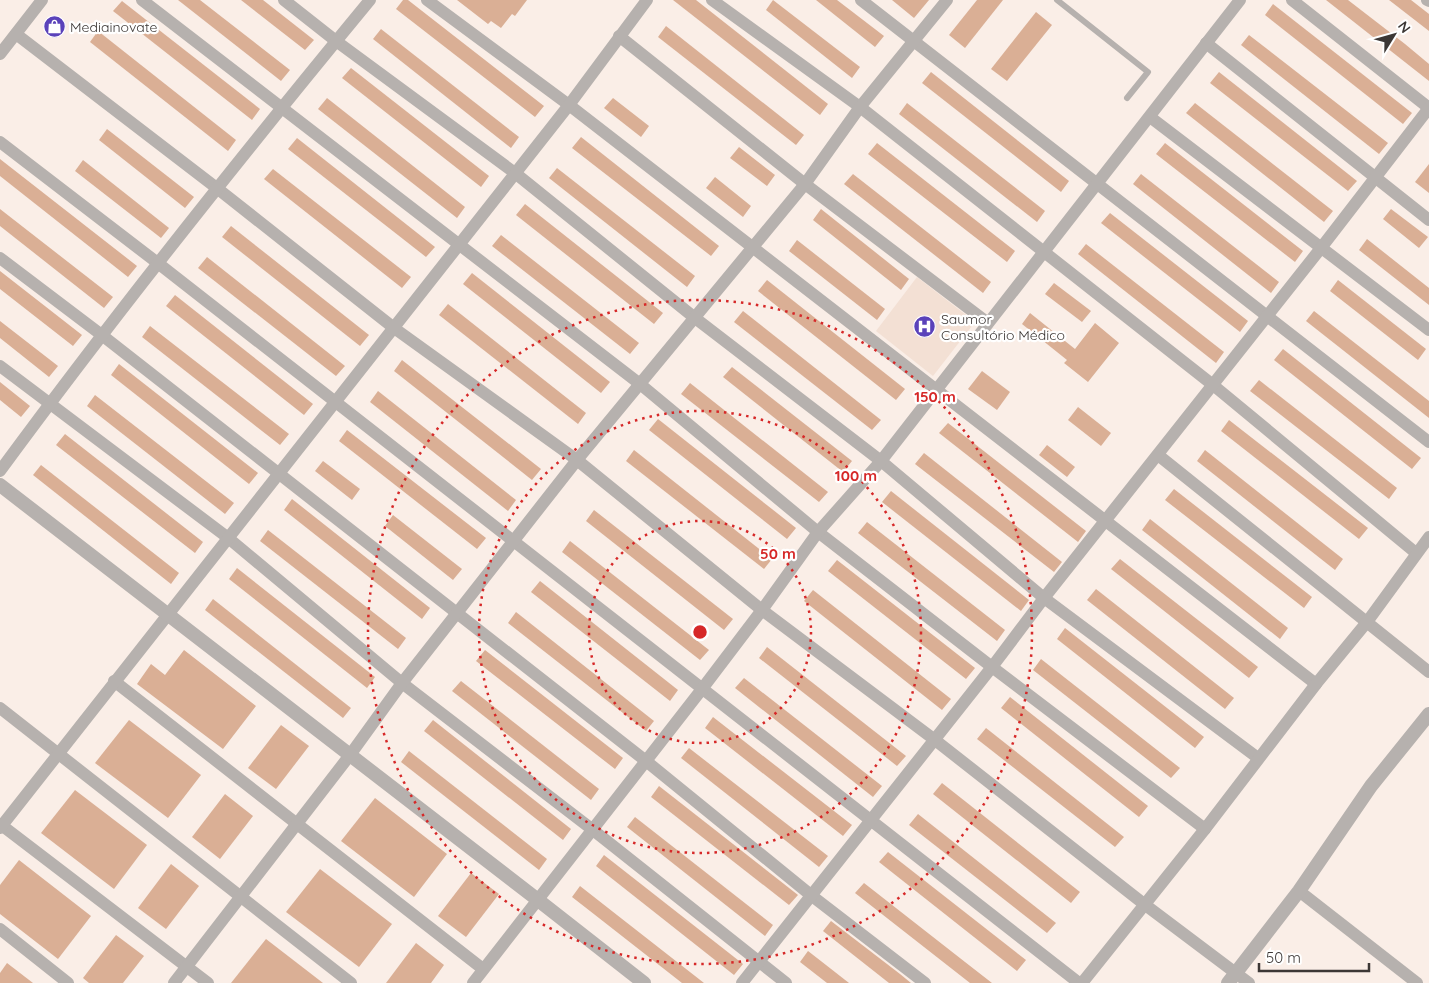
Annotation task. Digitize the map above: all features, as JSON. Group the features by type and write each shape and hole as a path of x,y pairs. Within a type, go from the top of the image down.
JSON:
{"street":[{"path":"0,54 42,0"},
{"path":"142,0 640,384 818,532 1205,829"},
{"path":"284,0 336,41 515,173 695,318 881,461 1044,598 1258,758"},
{"path":"0,471 50,403 159,264 370,0"},
{"path":"427,0 568,105 1316,684"},
{"path":"208,983 1,826 334,401 394,328 568,105 647,0"},
{"path":"712,0 860,107 1213,385 1416,553"},
{"path":"861,0 1429,442"},
{"path":"174,983 350,755 402,683 577,460 805,184 860,107 947,0"},
{"path":"473,983 702,689 818,532 881,461 1240,0"},
{"path":"742,983 1376,178 1429,108 1292,0"},
{"path":"16,34 218,189 394,328 577,460 762,610 934,740 1144,904 1232,978 1249,983"},
{"path":"619,36 805,184 988,323"},
{"path":"1206,43 1429,220"},
{"path":"1150,117 1429,330"},
{"path":"0,142 1080,983 1205,829 1258,758 1367,622 1429,537"},
{"path":"0,258 458,613 646,761 812,896 925,983"},
{"path":"0,366 227,538 402,683 593,830 786,983"},
{"path":"1158,455 1429,672"},
{"path":"0,485 644,983"},
{"path":"114,681 483,969"},
{"path":"0,708 351,983"},
{"path":"1232,978 1299,890 1372,786 1429,714"},
{"path":"1299,890 1417,983"},
{"path":"0,930 68,983"}],"lane":[{"path":"1057,0 1148,72 1127,98"}],"shaded area":[{"name":"Saumor Consultório Médico","path":"917,277 975,322 933,376 876,331"}],"building":[{"path":"178,0 200,0 290,70 281,81"},
{"path":"241,0 263,0 314,40 305,50"},
{"path":"403,0 408,0 544,106 535,117 396,9"},
{"path":"457,0 527,0 515,16 512,14 501,28 491,21 488,24"},
{"path":"673,0 696,0 828,104 820,115"},
{"path":"773,0 860,67 852,78 766,10"},
{"path":"816,0 837,0 884,36 875,47"},
{"path":"892,0 929,0 914,18"},
{"path":"977,0 1003,0 965,48 949,35"},
{"path":"1326,0 1348,0 1405,44 1429,64 1429,81"},
{"path":"1389,0 1411,0 1429,14 1429,31"},
{"path":"122,1 260,109 252,120 113,11"},
{"path":"1273,4 1412,113 1403,124 1265,15"},
{"path":"1036,12 1052,25 1007,81 991,69"},
{"path":"666,26 804,135 796,145 658,37"},
{"path":"381,29 519,137 511,148 373,39"},
{"path":"98,31 236,140 228,151 90,42"},
{"path":"1249,35 1388,143 1379,154 1241,45"},
{"path":"351,68 489,176 481,187 342,78"},
{"path":"931,72 1069,181 1061,192 922,83"},
{"path":"1219,72 1357,181 1348,191 1210,83"},
{"path":"327,98 465,207 457,218 318,109"},
{"path":"613,98 649,126 641,137 604,108"},
{"path":"907,103 1045,211 1037,222 899,114"},
{"path":"1195,103 1333,211 1324,222 1186,113"},
{"path":"107,129 194,197 185,208 99,140"},
{"path":"581,137 719,246 711,256 572,148"},
{"path":"297,138 435,247 426,257 288,149"},
{"path":"877,143 1015,251 1007,262 868,154"},
{"path":"1165,143 1303,251 1295,262 1156,154"},
{"path":"739,147 775,175 767,186 730,158"},
{"path":"0,159 137,266 128,277 0,176"},
{"path":"83,160 169,228 161,238 75,171"},
{"path":"1429,164 1429,193 1415,182"},
{"path":"557,168 695,276 687,287 549,178"},
{"path":"273,169 411,277 402,288 264,179"},
{"path":"853,174 991,282 983,293 844,184"},
{"path":"1141,174 1279,282 1271,293 1133,184"},
{"path":"715,177 751,206 743,217 706,188"},
{"path":"525,204 663,313 654,324 516,215"},
{"path":"0,209 113,297 104,308 0,226"},
{"path":"821,209 909,279 901,290 813,220"},
{"path":"1391,209 1428,237 1419,248 1383,219"},
{"path":"1110,213 1248,321 1240,332 1101,223"},
{"path":"231,226 369,335 360,346 222,237"},
{"path":"501,235 639,343 630,354 492,246"},
{"path":"1367,239 1429,288 1429,305 1359,250"},
{"path":"797,240 885,309 877,320 789,251"},
{"path":"1086,244 1224,352 1216,363 1078,254"},
{"path":"207,257 345,366 336,376 198,268"},
{"path":"0,271 82,335 73,346 0,289"},
{"path":"472,273 610,382 601,393 463,284"},
{"path":"767,280 905,389 896,400 758,291"},
{"path":"1338,280 1426,349 1418,360 1330,291"},
{"path":"1054,283 1091,311 1082,322 1045,294"},
{"path":"175,295 313,404 304,415 166,306"},
{"path":"448,304 586,413 578,424 439,315"},
{"path":"743,311 881,420 872,430 734,322"},
{"path":"1314,311 1429,401 1429,418 1306,321"},
{"path":"1030,313 1075,349 1095,323 1119,343 1088,382 1064,363 1067,360 1022,324"},
{"path":"0,321 58,366 49,377 0,338"},
{"path":"150,326 289,434 280,445 142,337"},
{"path":"1283,349 1421,458 1412,469 1274,360"},
{"path":"402,360 541,469 532,480 394,371"},
{"path":"119,364 258,473 249,484 111,375"},
{"path":"732,367 852,461 843,472 723,377"},
{"path":"982,371 1010,392 997,410 968,389"},
{"path":"1259,380 1397,488 1389,499 1250,391"},
{"path":"0,382 30,406 21,417 0,400"},
{"path":"690,383 828,492 819,502 681,394"},
{"path":"378,391 516,500 508,511 370,402"},
{"path":"95,395 234,503 225,514 87,406"},
{"path":"1078,407 1111,433 1101,446 1068,420"},
{"path":"658,419 796,528 787,539 649,430"},
{"path":"1229,420 1368,528 1359,539 1221,431"},
{"path":"948,423 1086,531 1078,542 939,433"},
{"path":"347,430 486,538 477,549 339,441"},
{"path":"65,434 203,542 195,553 56,445"},
{"path":"1047,445 1075,467 1067,477 1039,455"},
{"path":"634,450 772,559 764,569 626,461"},
{"path":"1205,450 1343,559 1335,570 1197,461"},
{"path":"924,453 1062,562 1054,572 915,464"},
{"path":"323,461 360,489 352,500 315,471"},
{"path":"41,465 179,573 171,584 33,475"},
{"path":"1174,489 1312,597 1304,608 1165,500"},
{"path":"891,491 1029,600 1021,611 882,502"},
{"path":"292,499 430,608 422,619 284,510"},
{"path":"594,510 733,619 724,630 586,521"},
{"path":"393,515 462,569 453,580 385,526"},
{"path":"1150,519 1288,628 1280,639 1142,530"},
{"path":"867,522 1005,630 997,641 858,533"},
{"path":"268,530 406,638 398,649 260,541"},
{"path":"570,541 709,650 700,660 562,552"},
{"path":"1120,559 1258,667 1249,678 1111,569"},
{"path":"837,560 975,668 966,679 828,571"},
{"path":"237,568 375,677 367,688 229,579"},
{"path":"540,581 678,690 670,701 531,592"},
{"path":"1096,589 1234,698 1225,709 1087,600"},
{"path":"813,590 951,699 942,710 804,601"},
{"path":"213,599 351,708 343,718 205,610"},
{"path":"516,612 654,721 646,731 508,623"},
{"path":"1065,628 1204,737 1195,748 1057,639"},
{"path":"767,647 906,756 897,766 759,658"},
{"path":"184,650 256,706 223,749 137,684 151,664 165,675"},
{"path":"485,650 623,758 615,769 476,661"},
{"path":"1041,659 1180,768 1171,778 1033,670"},
{"path":"744,678 882,786 873,797 735,688"},
{"path":"461,681 599,789 591,800 452,691"},
{"path":"1010,697 1148,806 1139,817 1001,708"},
{"path":"713,717 852,825 843,836 705,728"},
{"path":"129,720 201,775 168,818 95,763"},
{"path":"433,720 571,829 563,840 424,731"},
{"path":"281,725 309,746 276,789 248,768"},
{"path":"986,728 1124,837 1115,847 977,739"},
{"path":"689,748 828,856 819,867 681,758"},
{"path":"409,751 547,859 539,870 401,762"},
{"path":"942,783 1080,892 1071,903 933,794"},
{"path":"659,786 798,895 789,905 651,797"},
{"path":"75,790 147,845 114,889 41,833"},
{"path":"225,794 253,816 220,859 192,837"},
{"path":"375,798 447,854 414,897 341,841"},
{"path":"918,814 1056,923 1047,933 909,825"},
{"path":"635,817 773,925 765,936 627,827"},
{"path":"888,852 1026,960 1017,971 879,862"},
{"path":"604,855 743,964 734,975 596,866"},
{"path":"19,860 91,916 58,959 0,914 0,885"},
{"path":"171,864 199,886 166,929 138,908"},
{"path":"320,869 392,924 359,967 286,912"},
{"path":"471,873 499,894 466,937 438,916"},
{"path":"864,883 992,983 970,983 855,893"},
{"path":"580,886 704,983 682,983 572,897"},
{"path":"831,921 911,983 889,983 823,931"},
{"path":"116,935 144,956 123,983 89,983 83,978"},
{"path":"266,939 323,983 231,983"},
{"path":"416,943 444,965 431,983 386,983"},
{"path":"808,951 849,983 827,983 800,962"},
{"path":"7,963 33,983 0,983 0,973"}],"place":[{"name":"Mediainovate","path":"54,27"},
{"name":"Saumor Consultório Médico","path":"925,327"}]}
